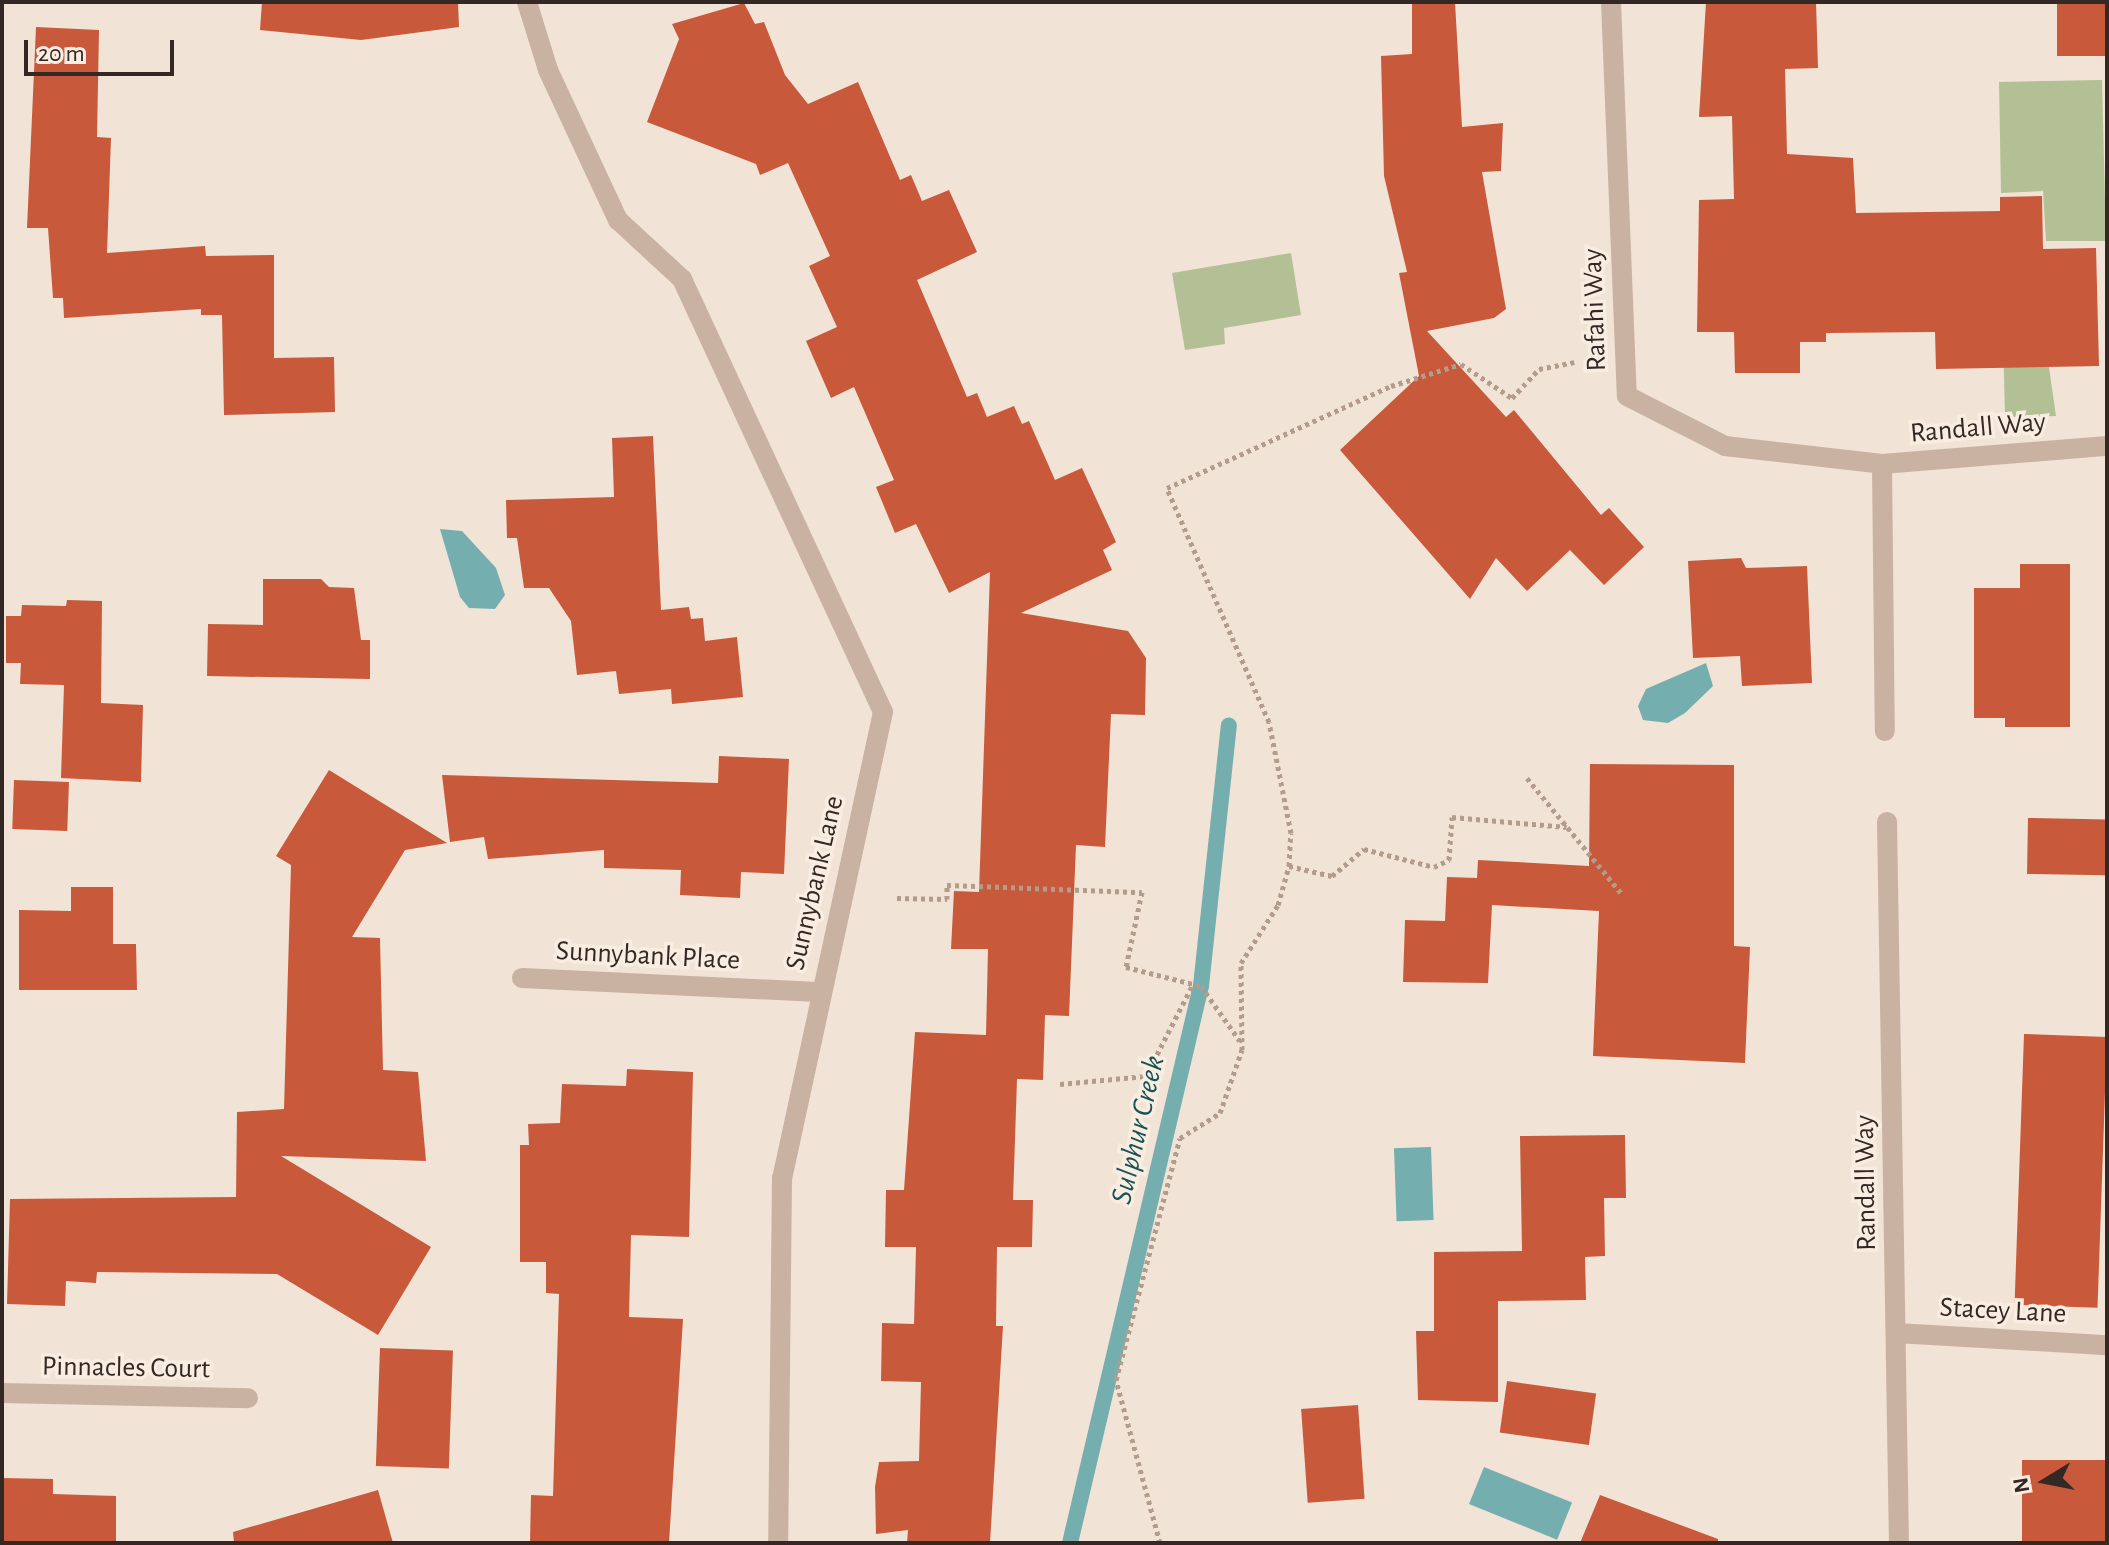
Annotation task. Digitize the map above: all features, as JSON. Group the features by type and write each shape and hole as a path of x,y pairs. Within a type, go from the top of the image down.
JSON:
{"street":[{"name":"Sunnybank Lane","path":"527,2 548,70 618,220 682,279 883,712 819,992 782,1178 778,1543"},
{"name":"Rafahi Way","path":"1611,2 1627,396 1725,446 1882,464"},
{"name":"Randall Way","path":"1885,731 1882,464 2107,446"},
{"name":"Randall Way","path":"1887,822 1899,1543"},
{"name":"Sunnybank Place","path":"522,978 819,992"},
{"name":"Stacey Lane","path":"1896,1333 2107,1345"},
{"name":"Pinnacles Court","path":"2,1393 248,1398"}],"path":[{"path":"1160,1543 1116,1380 1180,1138 1220,1113 1241,1043 1241,963 1278,905 1289,866 1291,833 1269,722 1167,488 1391,386 1461,364 1512,398 1539,369 1574,362"},
{"path":"1527,778 1622,894"},
{"path":"1289,866 1332,876 1364,849 1434,867 1449,860 1452,817 1567,827"},
{"path":"897,898 947,899 947,885 1142,892 1126,967 1193,984 1241,1043"},
{"path":"1060,1084 1146,1076 1193,984"}],"green space":[{"path":"2102,80 2106,241 2046,241 2043,191 2001,193 1999,82"},
{"path":"1291,253 1301,315 1224,328 1225,344 1185,350 1172,273"},
{"path":"2044,333 2056,416 2005,417 2003,334"}],"water":[{"path":"440,529 462,531 496,568 505,595 495,609 469,608 460,597"},
{"path":"1706,663 1713,686 1685,713 1668,723 1643,720 1638,706 1646,689"},
{"path":"1431,1147 1434,1220 1397,1221 1394,1148"},
{"path":"1484,1467 1572,1503 1557,1540 1469,1504"}],"building":[{"path":"262,2 458,2 459,27 361,40 260,30"},
{"path":"1412,2 1455,2 1462,127 1503,123 1501,171 1482,172 1506,309 1494,318 1427,331 1506,417 1514,410 1601,515 1609,508 1644,547 1604,585 1570,550 1527,591 1496,558 1470,599 1340,450 1419,376 1399,273 1407,272 1384,176 1381,56 1412,54"},
{"path":"1706,2 1816,2 1818,68 1785,69 1787,154 1853,158 1856,213 2000,211 2000,197 2042,196 2043,249 2096,248 2099,366 1936,369 1935,332 1826,333 1826,342 1800,342 1800,373 1735,373 1734,332 1697,332 1699,200 1734,199 1732,116 1699,117"},
{"path":"2057,2 2107,2 2107,56 2057,56"},
{"path":"744,3 755,24 764,22 785,75 808,104 858,82 900,180 911,175 922,201 949,190 977,252 917,280 967,397 977,393 987,417 1014,406 1022,424 1029,421 1055,480 1082,468 1116,542 1103,550 1112,570 1021,613 1128,631 1146,658 1145,715 1111,714 1105,847 1076,845 1069,1016 1045,1015 1043,1080 1017,1079 1013,1200 1033,1200 1032,1247 997,1247 996,1326 1003,1326 990,1543 907,1543 908,1530 876,1534 875,1487 879,1462 919,1461 921,1382 881,1381 882,1323 914,1324 916,1247 885,1247 886,1190 904,1190 915,1032 986,1035 988,949 951,949 954,891 979,892 990,572 949,593 916,524 895,533 876,487 894,480 854,387 831,398 806,341 837,327 809,266 830,256 788,163 760,175 756,164 647,122 679,39 672,24"},
{"path":"36,27 99,30 97,137 111,138 107,253 205,246 206,256 274,255 274,358 334,357 335,412 224,415 222,315 201,315 201,309 64,318 63,298 53,298 48,228 27,228"},
{"path":"653,436 661,610 689,607 691,619 703,618 705,641 737,637 743,697 672,704 671,689 619,694 616,671 577,675 571,621 549,588 524,588 517,538 507,538 506,500 614,497 612,438"},
{"path":"1741,558 1746,568 1807,566 1812,683 1742,686 1740,656 1693,658 1688,561"},
{"path":"2020,564 2070,564 2070,727 2005,727 2005,718 1974,718 1974,588 2020,588"},
{"path":"263,579 321,579 329,587 354,588 361,640 370,640 370,679 207,676 208,624 263,625"},
{"path":"67,600 102,601 101,703 143,705 141,782 61,778 64,685 20,684 21,663 6,663 6,616 21,616 22,605 66,606"},
{"path":"719,756 789,759 784,874 741,872 740,898 680,895 681,870 604,868 604,850 488,859 484,837 450,842 442,775 718,783"},
{"path":"1590,764 1734,765 1734,946 1750,947 1745,1063 1593,1056 1599,911 1492,905 1488,983 1403,982 1405,920 1445,921 1447,877 1477,878 1478,860 1589,866"},
{"path":"329,770 447,843 405,850 352,937 380,938 383,1070 418,1072 426,1161 281,1156 431,1247 378,1335 277,1274 97,1272 96,1283 66,1281 65,1306 7,1304 10,1199 236,1197 237,1112 284,1109 291,865 276,856"},
{"path":"14,780 69,782 67,831 12,829"},
{"path":"2028,818 2107,819 2106,875 2027,874"},
{"path":"71,887 113,887 113,944 136,944 137,990 19,990 19,910 71,911"},
{"path":"2024,1034 2107,1037 2097,1308 2015,1305"},
{"path":"627,1069 693,1072 689,1237 631,1235 629,1317 683,1319 669,1543 530,1543 531,1495 553,1496 559,1294 546,1293 546,1262 520,1262 520,1145 529,1145 528,1124 560,1123 562,1084 626,1086"},
{"path":"1625,1135 1626,1198 1604,1198 1605,1256 1585,1257 1586,1300 1498,1301 1498,1402 1418,1400 1416,1331 1434,1331 1434,1252 1522,1251 1520,1136"},
{"path":"380,1348 453,1351 449,1468 376,1466"},
{"path":"1507,1381 1596,1394 1589,1445 1500,1432"},
{"path":"1358,1405 1365,1499 1308,1503 1301,1409"},
{"path":"2022,1460 2107,1460 2107,1543 2022,1543"},
{"path":"2,1478 53,1479 53,1494 116,1496 116,1543 2,1543"},
{"path":"378,1490 393,1543 234,1543 233,1532"},
{"path":"1600,1495 1718,1539 1718,1543 1580,1543"}],"waterway":[{"name":"Sulphur Creek","path":"1070,1543 1201,986 1229,725"}]}
